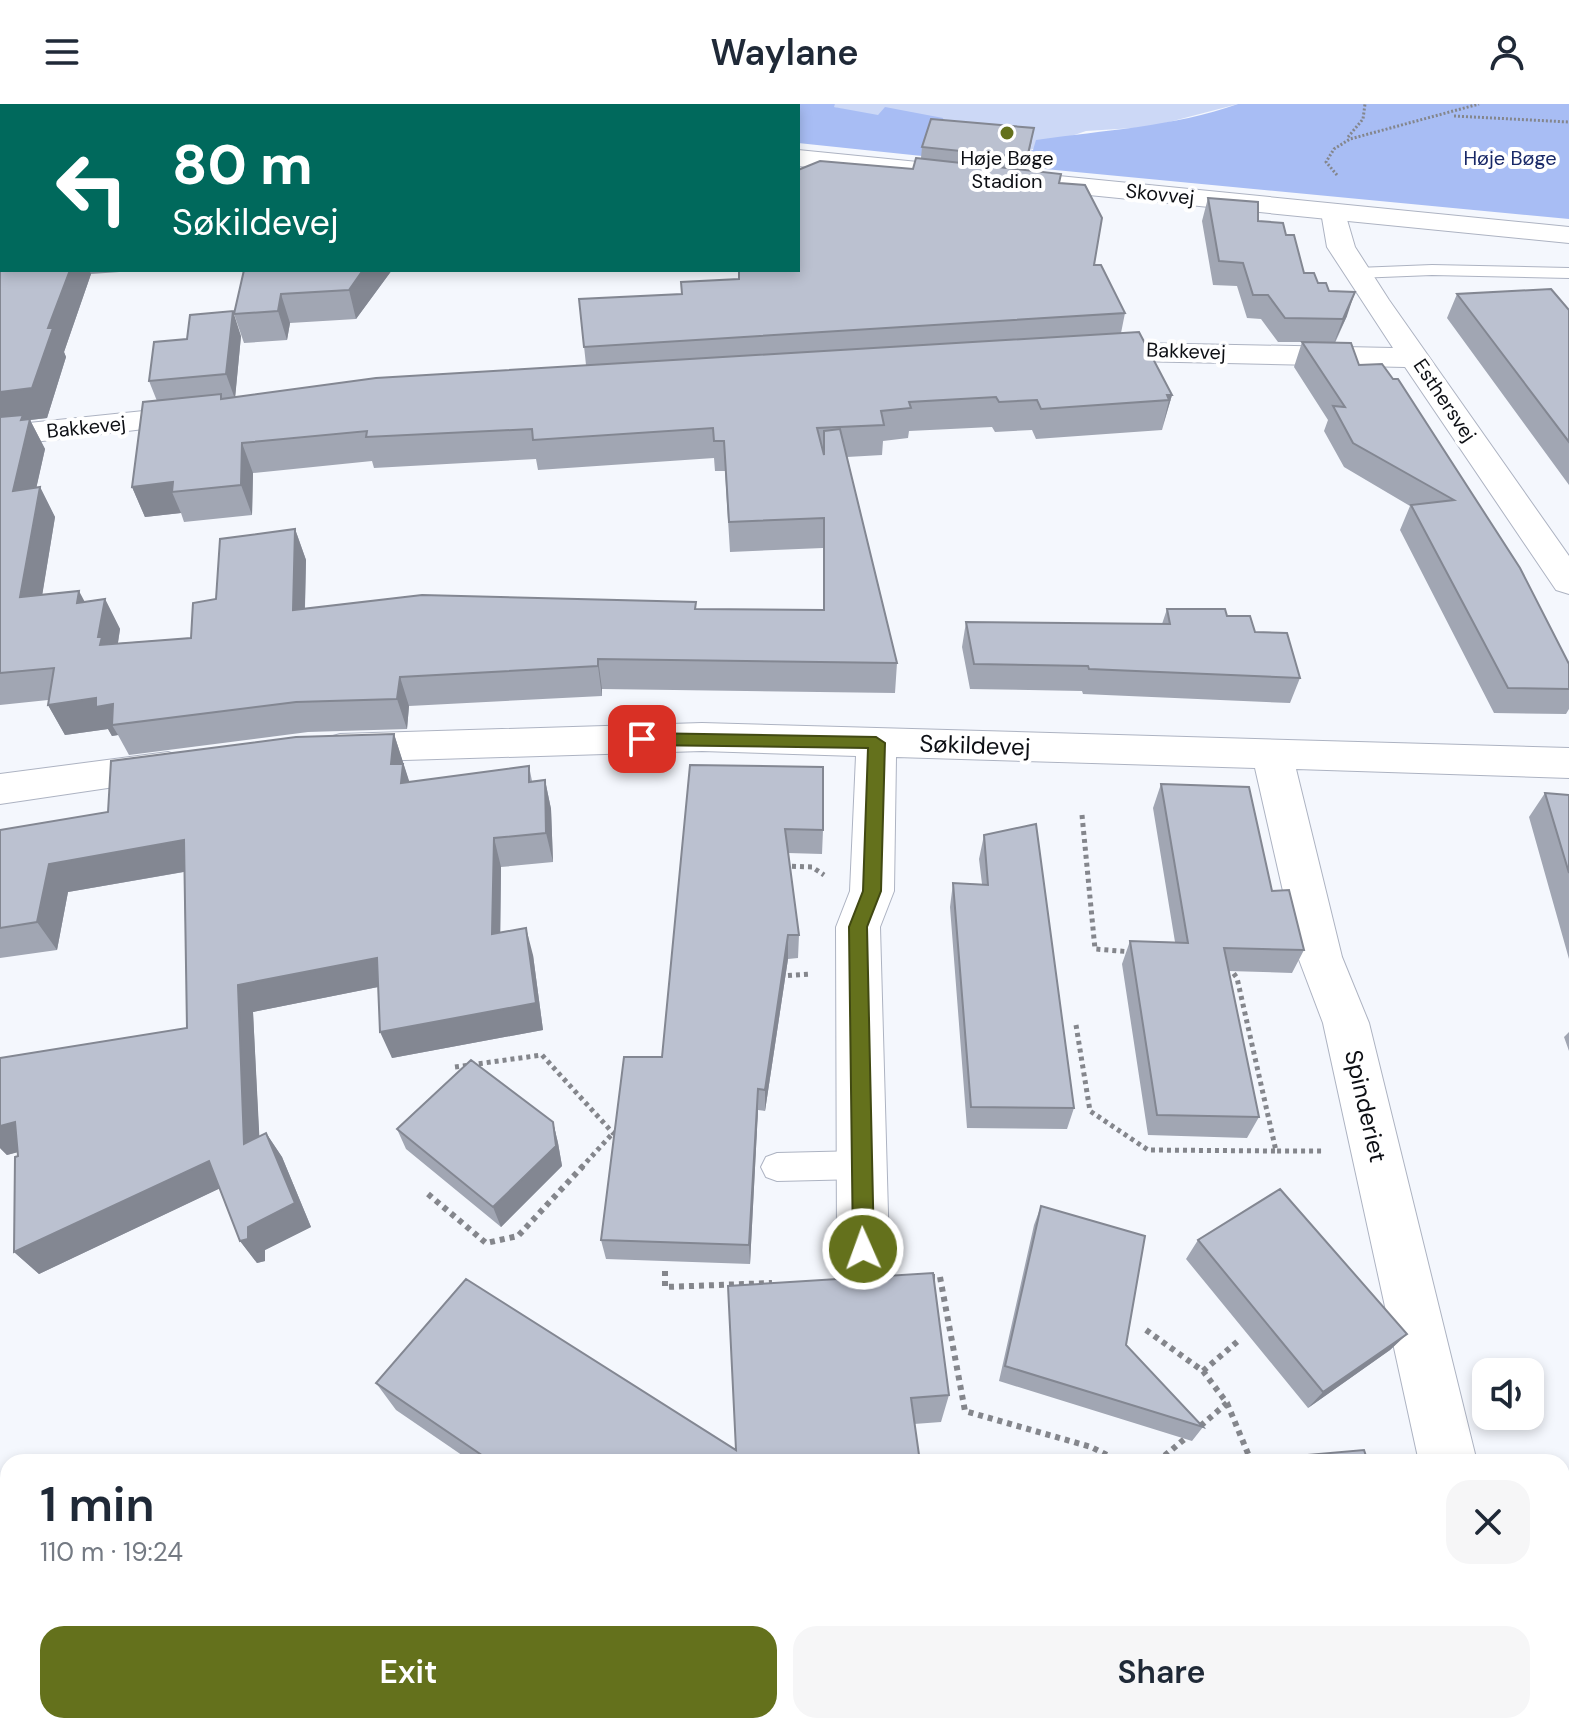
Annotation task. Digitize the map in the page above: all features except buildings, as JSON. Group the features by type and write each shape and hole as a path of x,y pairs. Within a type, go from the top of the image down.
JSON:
{"street":[{"name":"Skovvej","path":"800,158 1569,235"},
{"name":"Esthersvej","path":"1334,212 1341,247 1357,273 1569,582"},
{"name":"Bakkevej","path":"1065,352 1112,349 1416,358"},
{"name":"Bakkevej","path":"0,436 227,411"},
{"name":"Søkildevej","path":"308,749 702,737 1569,763"},
{"path":"863,1249 858,927 872,891 876,743"},
{"name":"Spinderiet","path":"1272,754 1320,957 1346,1023 1446,1454"},
{"path":"0,789 199,763"}],"lane":[{"path":"1357,273 1432,270 1569,273"},
{"path":"777,1167 861,1165"}],"path":[{"path":"1334,212 1355,195 1326,162 1329,153 1360,126 1365,104"},
{"path":"1344,142 1379,127 1443,116 1479,104"},
{"path":"1443,116 1569,122"},
{"path":"1082,815 1095,949 1142,952"},
{"path":"770,866 812,867 867,905"},
{"path":"1221,957 1237,978 1276,1151"},
{"path":"765,977 858,969"},
{"path":"1076,1025 1090,1111 1148,1150 1376,1152"},
{"path":"455,1067 542,1055 613,1133 629,1134"},
{"path":"428,1194 486,1243 518,1236 613,1133"},
{"path":"665,1271 665,1287 787,1283"},
{"path":"925,1277 940,1277 965,1411 1091,1447 1105,1454"},
{"path":"1146,1330 1203,1371 1227,1403 1248,1454"},
{"path":"1203,1371 1238,1341"},
{"path":"1166,1454 1227,1403"}],"shaded area":[{"name":"Høje Bøge Stadion","path":"835,104 1238,104 1150,127 1086,131 1027,151 833,107"}],"green space":[{"path":"800,104 835,104 834,107 878,115 885,107 943,118 944,123 922,156 800,143"},
{"name":"Høje Bøge","path":"1238,104 1569,104 1569,219 981,163 1033,150 1036,140 1163,123"}],"place":[{"name":"Høje Bøge Stadion","path":"1007,133"}],"route":[{"path":"642,739 702,737 876,743 872,891 858,927 863,1249"}]}
